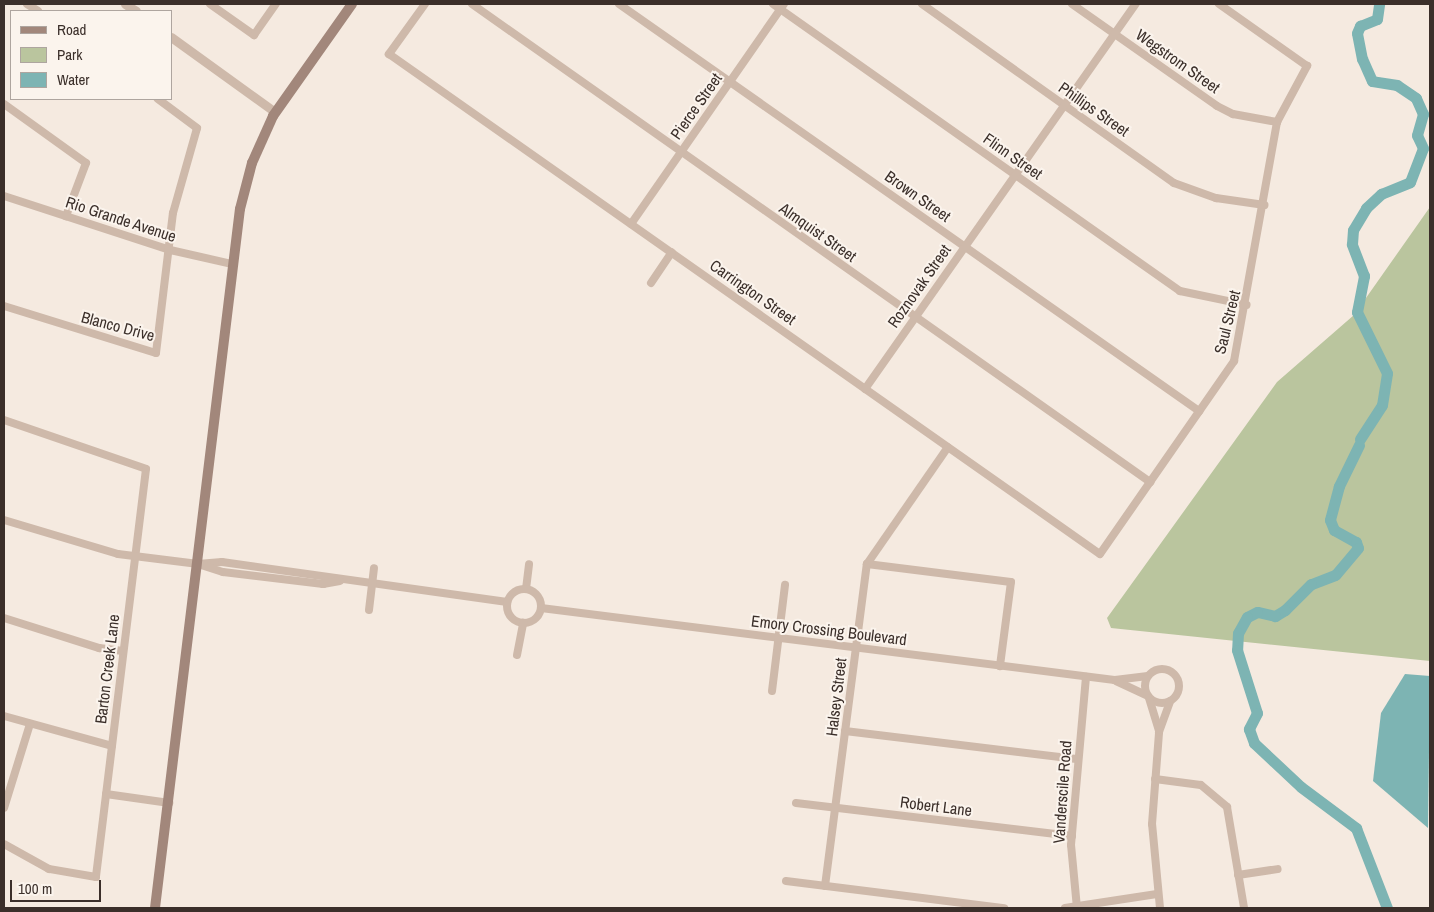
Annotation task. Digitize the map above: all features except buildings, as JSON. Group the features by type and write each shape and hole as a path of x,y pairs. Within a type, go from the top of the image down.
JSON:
{"main road":[{"path":"155,908 198,564 232,264 245,186 275,112 352,4"}],"street":[{"path":"210,4 254,35 276,4"},
{"name":"Carrington Street","path":"425,4 389,54 1100,554"},
{"name":"Almquist Street","path":"472,4 1150,482"},
{"name":"Brown Street","path":"620,4 1199,411"},
{"name":"Flinn Street","path":"774,4 782,6 1180,291 1247,304"},
{"name":"Phillips Street","path":"922,4 1174,183 1216,198 1264,205"},
{"name":"Wegstrom Street","path":"1072,4 1217,106 1233,114 1276,122"},
{"name":"Roznovak Street","path":"865,389 914,316 1136,4"},
{"name":"Saul Street","path":"1100,554 1234,361 1247,304 1276,122 1307,66 1219,4"},
{"name":"Pierce Street","path":"631,224 782,6"},
{"path":"172,38 275,112"},
{"path":"159,100 198,128 178,193 170,250"},
{"path":"4,104 86,163 66,216"},
{"name":"Rio Grande Avenue","path":"4,196 170,250 232,264"},
{"name":"Blanco Drive","path":"4,306 156,353 170,250"},
{"path":"651,283 672,252"},
{"name":"Barton Creek Lane","path":"4,420 144,466 124,651 96,877 50,869 4,844"},
{"name":"Halsey Street","path":"825,886 867,564 948,447"},
{"path":"4,520 135,556 198,564 222,562 319,574 341,581 507,602"},
{"path":"526,589 529,564"},
{"path":"867,564 1010,582 1000,666"},
{"path":"369,610 374,568"},
{"path":"772,692 786,585"},
{"path":"507,602 513,593 526,589"},
{"path":"507,602 512,618 523,623 536,618 541,608 538,597 526,589"},
{"name":"Emory Crossing Boulevard","path":"541,608 856,646 1114,680"},
{"path":"4,618 97,648 124,651"},
{"path":"517,655 523,623"},
{"path":"1114,680 1148,676 1161,669 1176,677 1178,690 1170,701 1159,732 1155,779 1151,850 1160,908"},
{"path":"1148,676 1148,697 1159,732"},
{"name":"Vanderscile Road","path":"1077,907 1072,836 1076,758 1086,677"},
{"path":"1114,680 1157,703 1170,701"},
{"path":"4,716 112,746"},
{"path":"4,808 30,724"},
{"path":"845,731 1076,758"},
{"path":"1155,779 1202,785 1223,801 1232,818 1238,875 1244,908"},
{"path":"106,794 169,803"},
{"name":"Robert Lane","path":"796,803 1072,836"},
{"path":"1238,875 1278,869"},
{"path":"786,881 1004,908"},
{"path":"1065,908 1157,894"},
{"path":"931,908 932,899"}],"green space":[{"path":"1430,207 1430,661 1111,628 1107,618 1277,382 1354,315"}],"water":[{"path":"1405,674 1430,676 1428,828 1373,781 1381,713"}],"waterway":[{"path":"1360,439 1382,405 1387,373 1357,312 1364,276 1352,244 1353,230 1366,208 1381,194 1410,182 1423,148 1417,135 1423,114 1416,98 1397,85 1372,81 1362,59 1357,33 1360,26 1377,19 1379,4"},
{"path":"1359,445 1339,486 1330,520 1334,530 1356,542 1358,548 1335,575 1311,584 1285,610 1275,616 1257,612 1247,617 1238,633 1237,650 1257,713 1249,729 1254,743 1301,787 1356,828 1387,908"}]}
